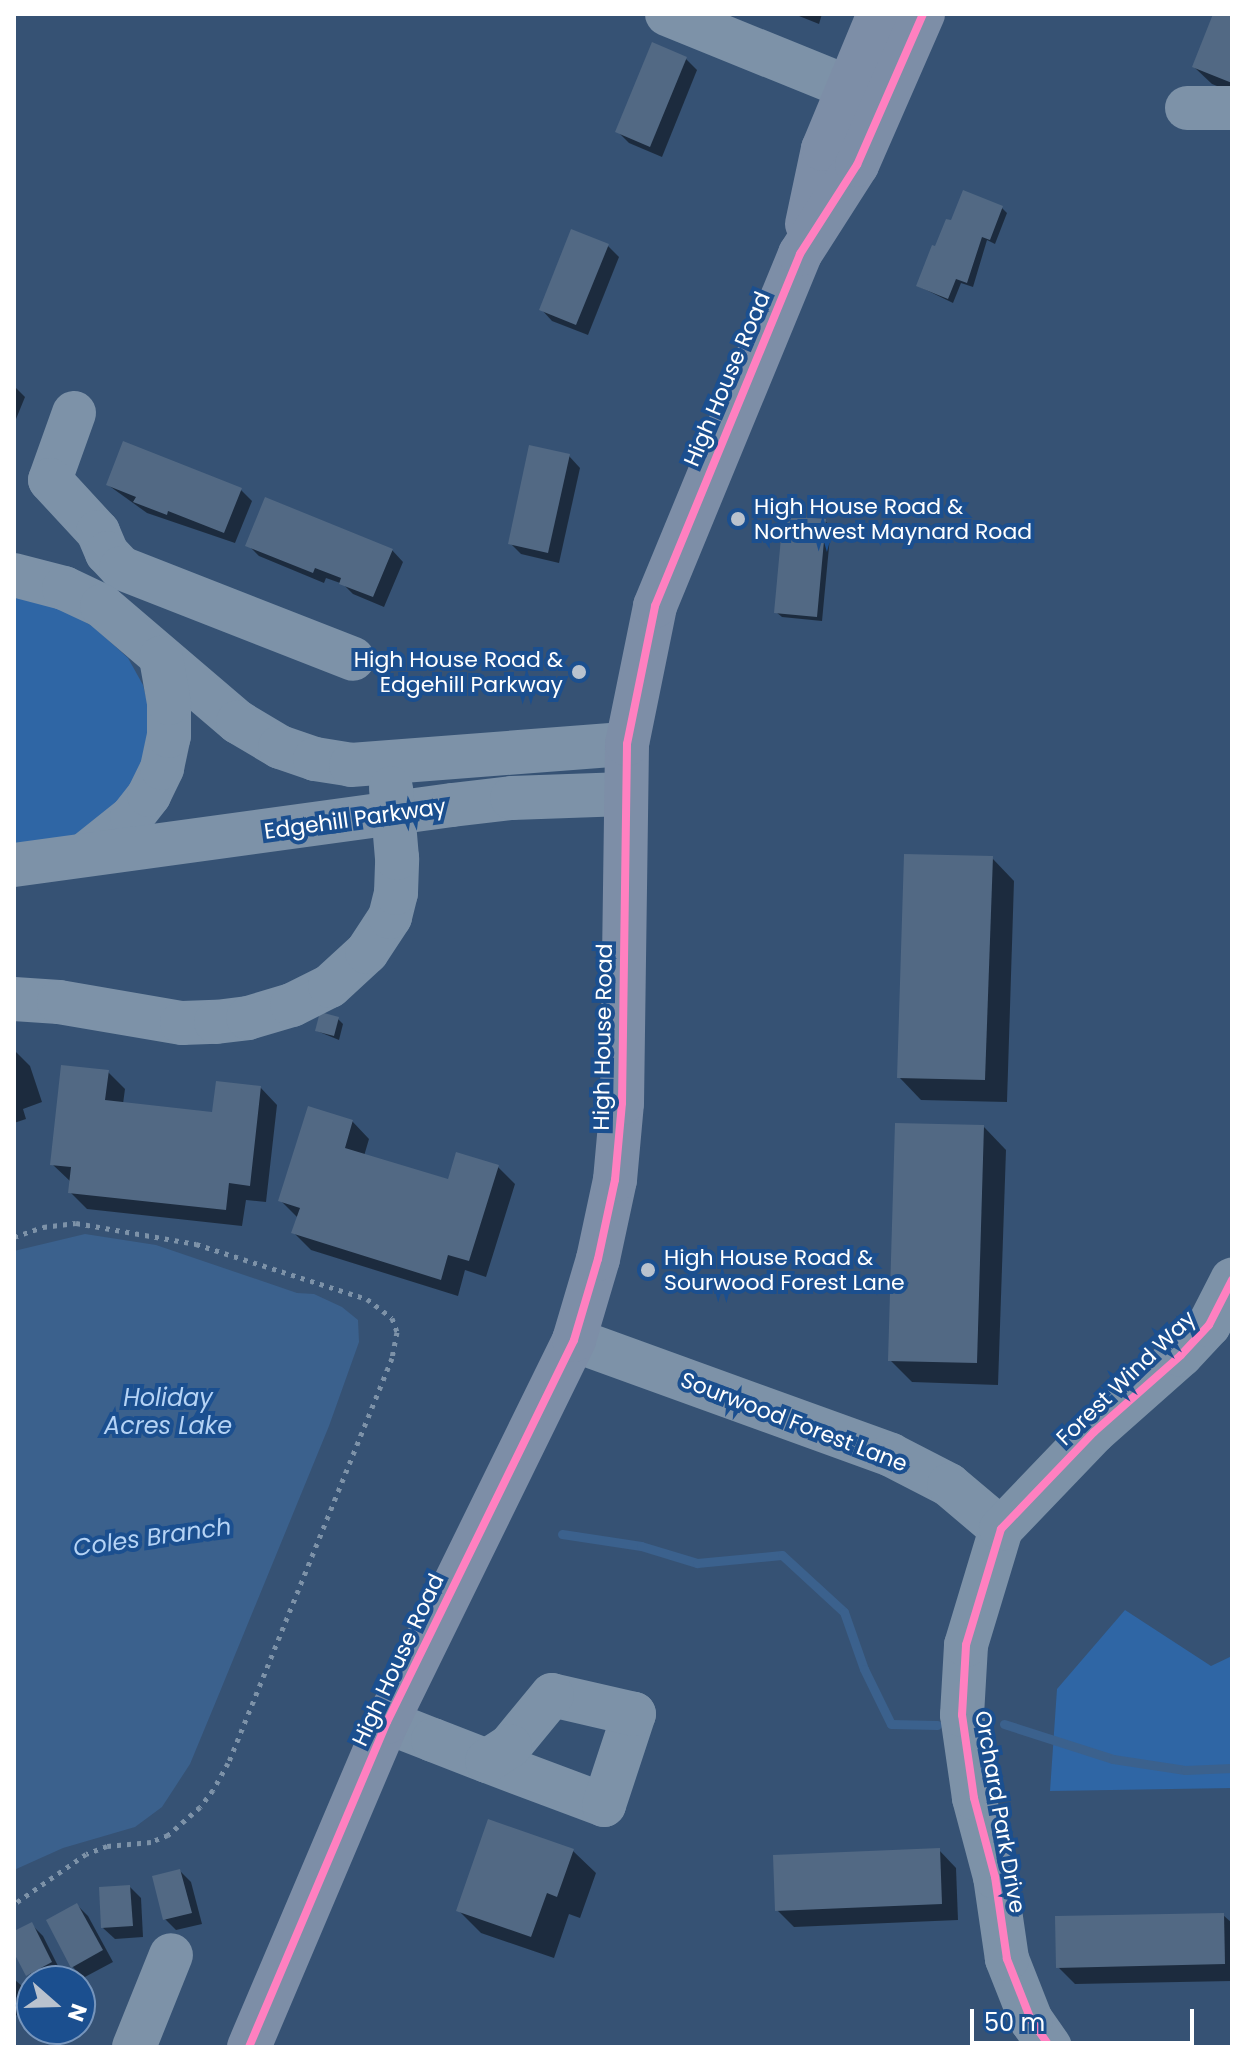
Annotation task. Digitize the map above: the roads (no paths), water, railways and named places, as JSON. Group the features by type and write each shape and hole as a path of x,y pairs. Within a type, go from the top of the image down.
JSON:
{"main road":[{"name":"High House Road","path":"249,2047 387,1722 574,1340 598,1259 615,1180 622,1103 627,744 655,606 800,254 823,149 879,14"},
{"name":"High House Road","path":"800,254 857,165 923,14"}],"street":[{"path":"667,14 847,87"},
{"path":"1187,108 1232,108"},
{"path":"74,413 50,480 98,532 107,553 121,568 353,659"},
{"path":"102,606 121,568"},
{"path":"14,575 64,588 102,606 238,722 280,747 315,759 351,765 627,744"},
{"path":"86,854 132,817 149,795 162,768 169,736 169,703 161,658"},
{"path":"14,999 59,1002 182,1023 248,1018 292,1005 330,986 367,952 390,917 396,893 394,815 387,762"},
{"name":"Edgehill Parkway","path":"14,865 512,798 625,794"},
{"name":"Forest Wind Way","path":"1001,1529 1094,1432 1181,1355 1209,1325 1232,1280"},
{"name":"Sourwood Forest Lane","path":"574,1340 891,1455 949,1485 1001,1529"},
{"name":"Orchard Park Drive","path":"1001,1529 966,1645 962,1715 974,1798 995,1877 1007,1959 1031,2020 1050,2047"},
{"path":"387,1722 487,1761"},
{"path":"134,2047 171,1955"}],"water":[{"name":"Holiday Acres Lake","path":"85,1234 156,1245 297,1293 314,1294 342,1307 358,1320 359,1342 329,1426 190,1764 162,1807 135,1827 63,1848 14,1870 14,1251"}],"waterway":[{"name":"Coles Branch","path":"562,1534 641,1546 697,1563 782,1555 844,1612 864,1669 891,1724 937,1725"},
{"name":"Coles Branch","path":"1004,1724 1113,1759 1185,1770 1232,1768"}],"place":[{"name":"High House Road & Northwest Maynard Road","path":"738,519"},
{"name":"High House Road & Edgehill Parkway","path":"579,672"},
{"name":"High House Road & Sourwood Forest Lane","path":"648,1270"}]}
